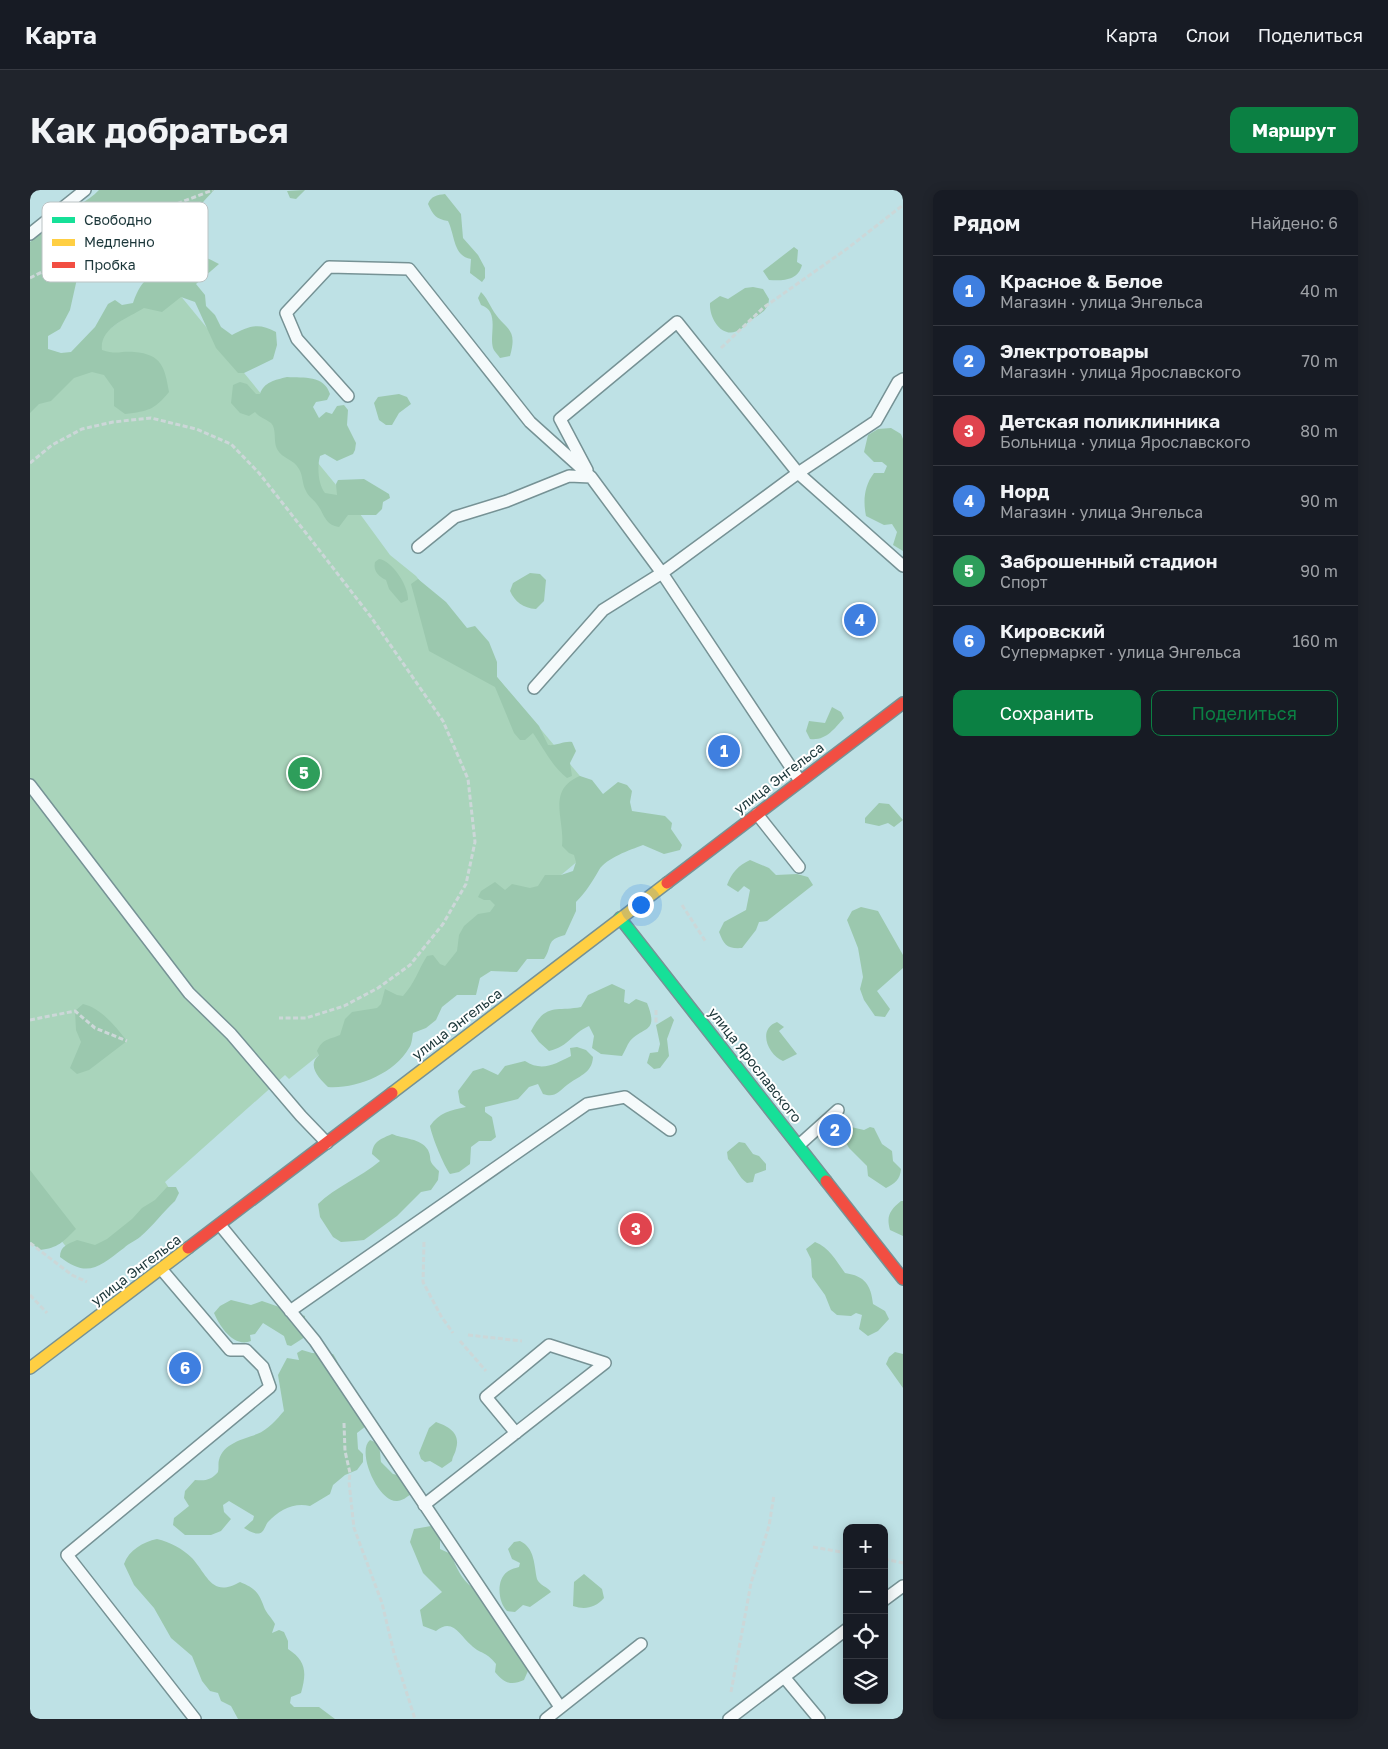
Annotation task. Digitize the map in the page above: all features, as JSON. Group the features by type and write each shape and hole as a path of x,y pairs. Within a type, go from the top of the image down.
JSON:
{"street":[{"name":"улица Энгельса","path":"30,1368 162,1270 800,781 895,714 903,703"},
{"name":"улица Ярославского","path":"620,918 903,1279"}],"lane":[{"path":"70,202 85,190"},
{"path":"30,234 42,224"},
{"path":"348,396 297,339 286,314 329,267 409,269 530,422 591,477"},
{"path":"800,781 662,573 591,477 560,419 677,322 798,473 903,566"},
{"path":"534,688 603,610 662,573 798,473 876,421 898,382 903,379"},
{"path":"418,547 455,517 507,501 569,476 591,477"},
{"path":"30,785 189,993 231,1034 301,1116 327,1143"},
{"path":"757,814 799,867"},
{"path":"290,1311 587,1104 625,1097 670,1130"},
{"path":"799,1145 838,1110"},
{"path":"220,1225 315,1342 560,1707"},
{"path":"162,1270 230,1350 246,1350 263,1367 270,1387 67,1555 195,1719"},
{"path":"424,1505 606,1363 549,1344 486,1397 516,1433"},
{"path":"888,1597 903,1586"},
{"path":"729,1719 843,1632"},
{"path":"546,1719 641,1644"},
{"path":"784,1677 819,1719"}],"path":[{"path":"182,202 213,190"},
{"path":"708,361 763,308 848,248 903,205"},
{"path":"30,278 42,272"},
{"path":"30,462 52,445 82,429 112,422 152,418 196,429 231,444 259,473 371,617 443,721 468,779 475,842 466,884 443,924 410,965 378,988 344,1006 306,1018 280,1018"},
{"path":"665,884 695,923 706,942"},
{"path":"30,1020 75,1012 95,1028 126,1042"},
{"path":"442,1205 424,1241 423,1282 440,1316 453,1333"},
{"path":"30,1243 72,1274 87,1282"},
{"path":"30,1295 47,1313"},
{"path":"468,1335 549,1344"},
{"path":"460,1341 498,1387"},
{"path":"351,1396 344,1417 344,1425 345,1451 350,1473 349,1482 354,1528 382,1603 394,1653 415,1719"},
{"path":"730,1700 747,1602 769,1526 774,1495"},
{"path":"814,1546 843,1552"},
{"path":"888,1560 903,1563"}],"green space":[{"path":"99,190 214,190 203,202 83,202"},
{"path":"305,190 296,199 290,198 287,191"},
{"path":"445,194 461,214 463,238 478,255 485,268 485,278 482,282 470,273 471,259 461,254 455,244 448,221 435,216 428,204 435,196"},
{"path":"42,232 42,282 76,282 70,310 60,329 48,336 48,349 61,353 71,352 95,327 108,304 115,300 122,305 133,303 144,282 198,282 196,284 205,295 206,306 215,315 221,327 232,335 254,326 264,327 276,332 277,345 273,359 244,373 238,373 216,348 195,302 181,297 162,312 144,308 116,324 102,342 102,350 143,353 156,359 164,369 169,392 159,403 150,409 125,414 114,406 114,389 104,375 92,372 74,378 51,401 39,404 30,413 30,242"},
{"path":"794,247 798,250 797,262 802,265 797,274 789,279 769,280 763,271"},
{"path":"208,258 219,264 208,274"},
{"path":"170,283 360,514 390,555 416,576 497,677 621,825 330,1068 319,1055 289,1079 285,1075 165,1182 173,1194 81,1265 30,1202 30,390"},
{"path":"745,288 763,289 769,299 765,310 741,329 734,332 723,330 712,316 710,303 720,296 728,299"},
{"path":"481,292 498,318 510,330 513,340 510,356 500,358 494,349 492,343 492,318 490,312 481,305 478,298"},
{"path":"287,377 313,379 323,383 327,388 330,394 327,400 316,402 313,407 319,418 326,412 332,414 337,406 344,405 348,410 347,425 356,443 355,450 353,454 337,461 325,454 320,456 318,470 320,480 325,493 337,495 336,484 338,480 364,479 389,494 390,498 383,502 382,509 376,515 348,515 339,527 330,524 307,493 297,466 277,449 274,428 271,423 255,412 249,416 240,413 231,403 233,385 240,382 247,384 256,394 260,394 267,384"},
{"path":"399,394 407,397 411,404 399,413 392,425 386,425 379,420 374,403 378,397"},
{"path":"891,428 901,434 903,439 903,551 893,545 897,532 892,524 884,525 866,516 865,510 865,494 868,483 874,473 884,473 887,466 882,462 874,462 864,452 868,435 878,429"},
{"path":"379,559 390,564 395,569 406,588 408,600 401,603 389,589 386,580 377,573 375,562"},
{"path":"530,573 540,574 546,580 544,601 536,609 520,604 510,591 513,583"},
{"path":"418,579 446,602 467,628 475,626 489,642 497,662 497,677 539,726 548,745 572,742 576,751 570,763 572,776 567,778 556,768 533,733 525,740 520,740 514,733 495,687 429,651 411,584"},
{"path":"832,707 841,712 844,718 825,736 810,739 806,731 809,721 825,723"},
{"path":"580,776 592,780 603,794 618,782 627,785 632,791 630,802 632,811 665,816 672,823 671,829 682,845 680,850 664,854 643,845 607,862 602,866 586,891 576,902 576,911 565,935 552,941 544,959 527,959 517,972 491,971 480,978 476,995 457,995 442,1007 436,1020 426,1028 413,1033 410,1046 394,1065 373,1078 362,1082 339,1087 328,1087 318,1076 314,1068 315,1059 319,1055 317,1051 322,1044 340,1035 345,1019 352,1012 377,1008 381,1004 385,989 403,996 427,956 433,955 440,964 445,966 457,951 459,935 464,926 478,914 490,912 495,905 490,900 478,897 481,891 495,882 505,890 512,884 530,888 538,886 545,875 561,875 573,871 576,862 574,855 562,846 559,806 563,789"},
{"path":"879,803 889,804 903,820 894,827 888,823 879,826 865,823 865,818"},
{"path":"750,860 769,868 776,875 797,874 808,877 813,885 767,921 759,922 756,930 742,948 733,948 725,943 719,932 724,922 746,910 750,890 744,886 738,892 727,885 736,870"},
{"path":"861,907 878,911 903,955 903,968 877,991 890,1009 885,1017 875,1016 864,1000 860,989 863,977 858,948 847,920 852,911"},
{"path":"612,984 625,990 624,1002 629,1004 636,999 647,1003 651,1019 651,1024 648,1028 630,1041 622,1056 601,1054 592,1048 594,1036 589,1026 562,1046 549,1051 531,1031 536,1022 547,1012 581,1007 588,995"},
{"path":"83,1004 96,1009 102,1014 127,1041 89,1070 77,1074 70,1068 81,1042 76,1030 75,1011"},
{"path":"671,1016 674,1020 667,1039 669,1056 660,1068 654,1069 647,1063 650,1053 658,1052 660,1044 656,1025"},
{"path":"777,1022 784,1027 779,1031 797,1054 783,1061 769,1048 766,1036 767,1030"},
{"path":"577,1047 586,1050 593,1057 590,1067 584,1074 553,1095 543,1094 538,1084 529,1087 518,1099 485,1107 485,1112 492,1117 496,1137 491,1141 479,1141 471,1147 470,1164 459,1172 450,1174 438,1151 430,1126 445,1113 466,1107 460,1103 458,1091 473,1071 483,1068 498,1075 505,1066 525,1061 537,1066 548,1066 571,1056 570,1048"},
{"path":"851,1127 864,1130 870,1127 874,1128 882,1144 892,1151 893,1161 901,1169 900,1176 894,1183 886,1188 868,1176 867,1166 849,1148 844,1139 845,1131"},
{"path":"392,1134 416,1141 425,1146 431,1162 439,1171 438,1180 431,1190 421,1192 397,1216 364,1240 341,1242 333,1237 320,1217 318,1204 380,1161 372,1154 374,1146 384,1137"},
{"path":"739,1142 745,1143 753,1154 759,1156 766,1164 766,1170 755,1174 753,1182 747,1183 744,1181 728,1159 727,1152"},
{"path":"30,1170 76,1229 60,1244 51,1248 40,1250 30,1242"},
{"path":"167,1187 176,1187 179,1193 175,1201 140,1237 101,1265 86,1269 70,1264 60,1257 63,1248 77,1240 95,1245 107,1239 132,1219 142,1208 155,1200"},
{"path":"903,1201 903,1236 890,1230 888,1221 892,1210"},
{"path":"815,1242 829,1251 845,1273 858,1276 866,1282 871,1292 873,1304 885,1311 889,1319 878,1331 868,1336 859,1329 862,1315 856,1313 851,1316 837,1315 831,1310 825,1295 812,1277 811,1259 806,1249"},
{"path":"231,1300 251,1305 262,1301 305,1316 305,1337 291,1346 287,1345 284,1336 263,1323 255,1334 250,1335 251,1341 239,1342 233,1339 224,1330 214,1313 220,1306"},
{"path":"302,1350 312,1353 333,1354 335,1356 345,1382 348,1403 363,1414 366,1426 357,1433 358,1449 363,1454 363,1462 357,1470 345,1475 333,1485 330,1494 310,1506 298,1505 287,1508 268,1522 260,1533 253,1533 244,1528 253,1520 254,1516 229,1501 223,1505 224,1512 231,1519 221,1531 211,1535 185,1535 173,1525 174,1518 189,1506 184,1498 185,1491 195,1480 211,1478 218,1472 221,1454 225,1449 240,1440 265,1430 284,1411 278,1375 287,1358 299,1360 297,1353"},
{"path":"895,1352 903,1354 903,1388 886,1364 889,1357"},
{"path":"436,1422 449,1428 457,1439 452,1461 442,1468 430,1461 425,1462 421,1459 419,1453 429,1428"},
{"path":"370,1440 374,1441 378,1446 381,1462 393,1474 402,1476 411,1494 404,1499 397,1501 390,1499 376,1485 367,1464 366,1446"},
{"path":"431,1526 440,1529 440,1549 451,1554 465,1581 488,1600 490,1603 488,1612 497,1617 515,1651 531,1664 524,1680 511,1683 502,1679 495,1672 496,1664 486,1654 474,1648 456,1629 447,1626 436,1631 423,1626 420,1610 442,1592 423,1573 410,1542 414,1529"},
{"path":"157,1539 176,1546 192,1558 207,1578 217,1586 223,1588 240,1582 256,1592 275,1624 272,1633 279,1630 284,1632 288,1641 288,1649 294,1653 304,1668 301,1693 291,1697 290,1703 294,1707 319,1707 335,1719 238,1719 231,1706 221,1701 218,1693 210,1691 202,1681 192,1656 171,1638 154,1608 134,1585 124,1564 137,1547"},
{"path":"520,1541 531,1552 538,1581 551,1592 530,1607 523,1605 515,1612 507,1611 500,1597 500,1585 503,1576 507,1572 519,1567 520,1563 512,1559 508,1549 514,1542"},
{"path":"584,1574 602,1589 604,1598 593,1606 582,1608 573,1606 574,1582"}],"traffic: fast":[{"path":"620,918 826,1181"}],"traffic: slow":[{"path":"392,1093 667,883"},
{"path":"30,1368 188,1248"}],"traffic: jam":[{"path":"667,883 903,703"},
{"path":"188,1248 392,1093"},
{"path":"826,1181 903,1279"}],"place":[{"name":"Норд","path":"860,620"},
{"name":"Красное & Белое","path":"724,751"},
{"name":"Заброшенный стадион","path":"304,773"},
{"name":"Электротовары","path":"835,1130"},
{"name":"Детская поликлинника","path":"636,1229"},
{"name":"Кировский","path":"185,1368"}]}
